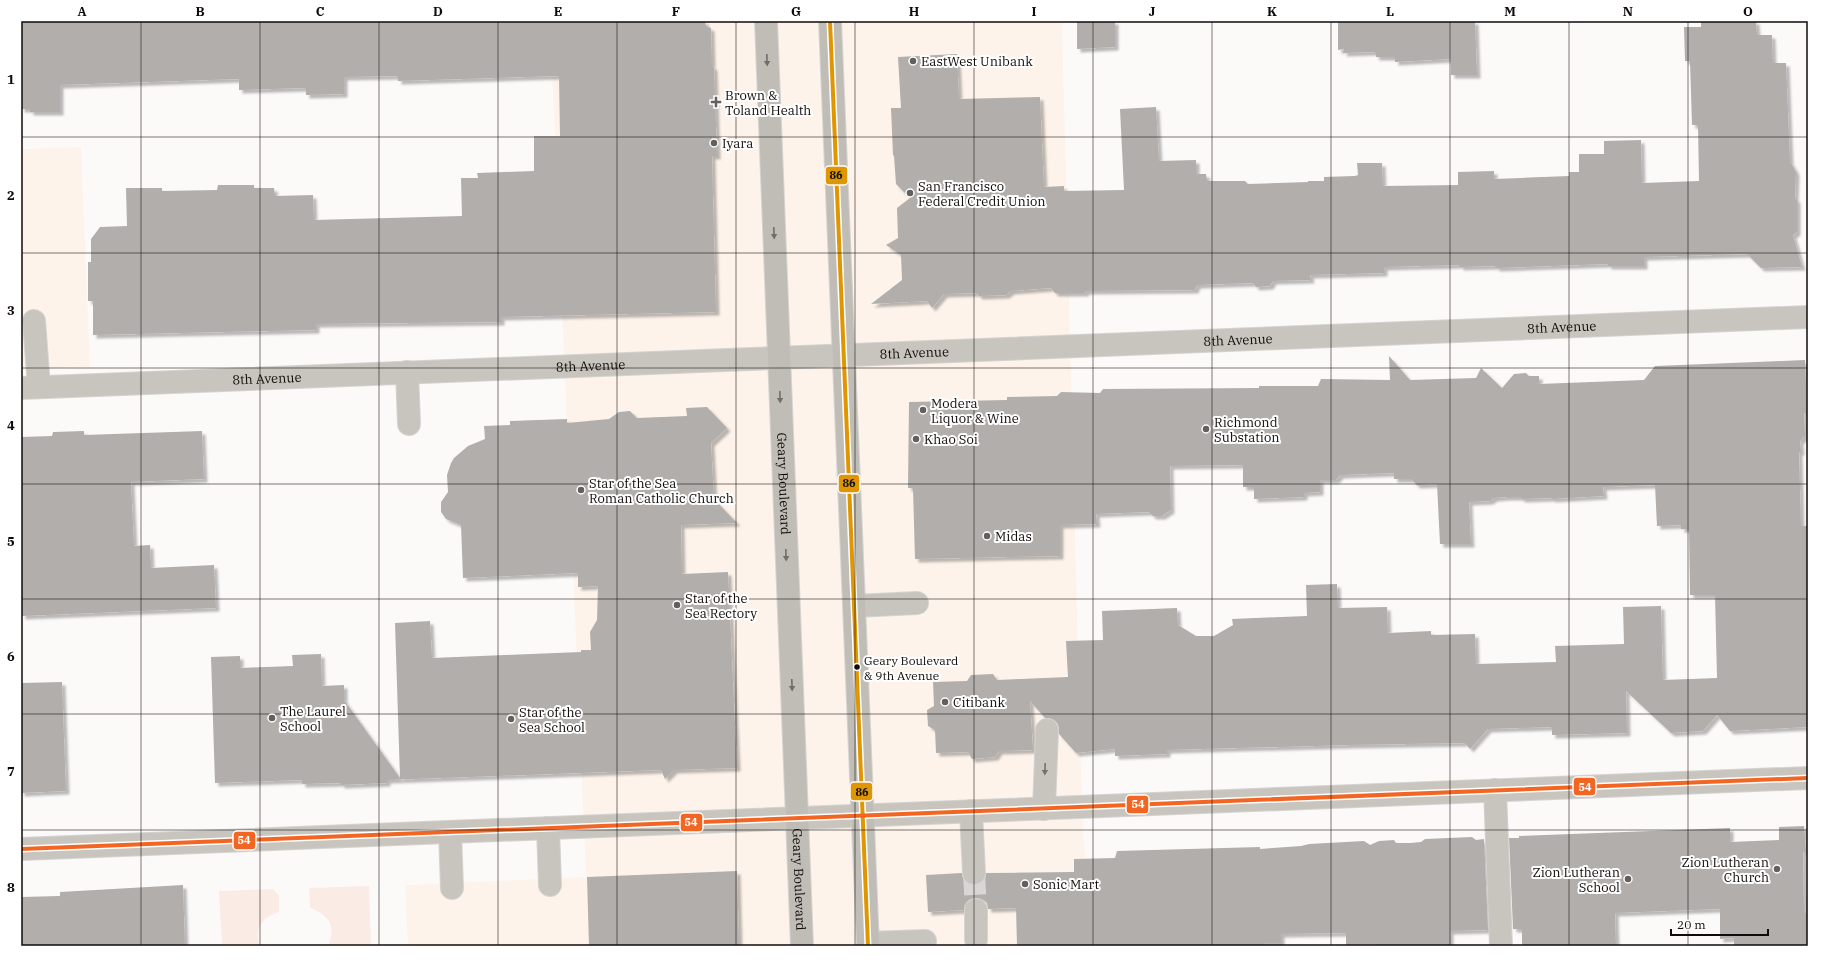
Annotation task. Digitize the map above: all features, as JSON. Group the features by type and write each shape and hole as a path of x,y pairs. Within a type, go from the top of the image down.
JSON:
{"main road":[{"name":"Geary Boulevard","path":"766,21 802,946"},
{"path":"830,21 845,355 849,503 855,606 868,944"}],"street":[{"name":"8th Avenue","path":"30,387 1808,317"},
{"path":"30,387 34,321"},
{"path":"407,372 409,424"},
{"path":"855,606 917,603"},
{"path":"1044,808 1046,730"},
{"path":"21,849 1808,778"},
{"path":"1495,790 1501,946"},
{"path":"971,811 974,873"},
{"path":"548,828 550,885"},
{"path":"450,832 452,888"},
{"path":"976,910 976,940"},
{"path":"868,944 926,941"}],"shaded area":[{"path":"550,21 1062,21 1082,807 1090,946 408,946 405,885 586,877"},
{"path":"81,147 90,367 21,369 21,149"},
{"path":"369,886 371,946 328,946 332,933 330,922 322,914 310,908 309,888"},
{"path":"273,889 279,895 279,912 268,917 260,924 258,929 258,940 260,946 222,946 219,891"}],"building":[{"path":"21,21 705,21 706,26 711,28 712,66 714,67 717,156 712,156 716,312 501,317 501,322 316,324 316,330 93,335 93,301 88,301 88,262 91,262 91,239 100,227 127,226 126,188 162,188 162,191 217,190 218,185 254,185 254,188 274,188 275,196 313,195 314,220 462,216 461,178 478,178 477,173 534,171 534,136 560,136 559,76 398,81 398,76 344,77 344,94 306,95 306,88 239,90 239,79 60,85 60,112 30,112 30,109 21,109"},
{"path":"1077,21 1115,21 1115,47 1077,49"},
{"path":"1338,21 1475,21 1477,75 1451,75 1451,59 1395,62 1395,57 1376,57 1375,52 1343,53 1344,49 1338,50"},
{"path":"1701,21 1756,21 1757,35 1772,35 1773,63 1786,63 1790,161 1796,172 1795,198 1797,200 1797,232 1793,235 1802,267 1761,268 1747,254 1644,257 1644,266 1608,266 1608,264 1496,268 1496,266 1460,267 1460,265 1384,267 1384,273 1310,275 1311,280 1273,281 1270,286 1256,287 1253,283 1197,285 1195,290 1086,291 1085,293 1055,293 1051,288 1011,291 1006,295 979,296 977,293 944,294 932,308 927,301 871,304 902,280 901,255 886,245 898,238 897,208 910,198 896,184 893,155 891,108 901,108 898,57 957,54 959,99 1040,97 1044,187 1064,186 1064,191 1124,190 1120,109 1156,107 1159,161 1196,160 1196,174 1206,174 1207,181 1245,181 1248,184 1324,181 1324,177 1358,175 1357,163 1382,163 1383,186 1458,185 1458,172 1494,171 1494,179 1569,176 1569,172 1579,172 1579,154 1604,154 1604,141 1641,140 1642,183 1699,181 1698,125 1692,125 1690,61 1685,61 1684,27 1701,27"},
{"path":"1389,356 1410,380 1476,378 1481,368 1502,388 1514,374 1526,373 1529,376 1539,376 1539,384 1644,380 1655,366 1805,360 1807,413 1804,413 1805,436 1800,441 1801,452 1799,452 1801,526 1808,526 1808,727 1730,731 1717,715 1703,731 1671,733 1626,691 1627,733 1552,735 1552,727 1488,729 1470,749 1465,743 1349,745 1167,750 1167,754 1115,756 1115,749 1076,753 1059,734 1058,724 1053,719 1045,718 1030,701 1033,750 999,751 995,757 972,759 968,752 936,753 935,730 928,726 927,710 934,706 933,682 967,681 971,675 993,674 997,680 1068,677 1066,641 1103,640 1102,611 1177,608 1178,625 1196,636 1214,636 1233,625 1232,619 1307,616 1306,585 1337,584 1338,608 1387,607 1388,633 1431,631 1431,635 1475,634 1476,664 1556,662 1555,646 1624,644 1623,607 1661,606 1663,680 1717,678 1715,595 1690,595 1689,529 1681,529 1681,525 1657,526 1655,485 1603,487 1604,496 1552,499 1522,499 1520,497 1506,497 1494,498 1490,501 1469,502 1471,544 1440,544 1437,484 1417,485 1411,479 1394,479 1394,473 1340,475 1336,480 1320,480 1320,492 1304,493 1304,497 1254,499 1254,487 1243,487 1243,465 1170,466 1171,510 1162,516 1153,516 1149,512 1096,514 1097,524 1060,525 1060,556 915,559 913,488 908,488 909,402 1007,400 1007,397 1057,396 1061,392 1100,393 1103,389 1318,386 1321,379 1390,380"},
{"path":"707,407 727,428 711,443 714,499 737,523 681,525 682,574 728,572 737,768 674,770 665,779 661,770 387,780 387,783 341,785 341,783 302,784 302,780 215,783 211,657 240,656 240,668 293,666 292,655 321,654 322,686 344,685 344,700 400,778 395,623 430,621 432,658 581,652 581,650 591,650 590,632 597,620 598,586 578,587 578,573 463,578 461,525 446,519 441,512 441,502 448,492 447,475 451,463 454,458 468,446 485,439 484,426 510,425 510,421 567,419 567,423 609,419 619,412 630,411 637,418 687,416 686,408"},
{"path":"84,431 84,435 202,431 204,479 131,482 134,546 150,545 151,568 214,565 216,608 22,616 21,437 52,436 53,432"},
{"path":"62,682 66,791 21,793 21,683"},
{"path":"1804,826 1806,852 1803,852 1804,913 1808,913 1808,946 1734,946 1734,938 1720,939 1720,909 1615,913 1616,946 1522,946 1522,929 1513,929 1509,838 1519,838 1519,836 1730,828 1730,842 1779,840 1779,827"},
{"path":"1472,837 1476,840 1484,839 1488,930 1450,931 1450,946 1376,946 1375,944 1346,945 1346,933 1281,934 1281,943 1264,943 1264,946 1017,946 1016,908 988,909 987,903 983,899 976,898 970,899 965,903 964,910 928,912 926,875 962,873 963,879 968,884 975,885 980,884 985,879 986,873 1074,872 1074,859 1115,858 1117,851 1260,847 1260,849 1309,844 1364,841 1370,845 1379,841 1394,840 1396,843 1410,843 1421,842 1425,839"},
{"path":"737,871 739,946 589,946 587,877"},
{"path":"183,885 185,946 21,946 21,897 60,896 60,892"}],"tunnel":[{"path":"974,873 976,910"}],"transit line":[{"name":"86","path":"830,21 868,946"},
{"name":"54","path":"21,849 1808,778"}],"place":[{"name":"EastWest Unibank","path":"913,61"},
{"name":"Brown & Toland Health","path":"716,102"},
{"name":"Iyara","path":"714,143"},
{"name":"San Francisco Federal Credit Union","path":"910,193"},
{"name":"Modera Liquor & Wine","path":"923,410"},
{"name":"Richmond Substation","path":"1206,429"},
{"name":"Khao Soi","path":"916,439"},
{"name":"Star of the Sea Roman Catholic Church","path":"581,490"},
{"name":"Midas","path":"987,536"},
{"name":"Star of the Sea Rectory","path":"677,605"},
{"name":"Geary Boulevard & 9th Avenue","path":"857,667"},
{"name":"Citibank","path":"945,702"},
{"name":"The Laurel School","path":"272,718"},
{"name":"Star of the Sea School","path":"511,719"},
{"name":"Zion Lutheran Church","path":"1777,869"},
{"name":"Zion Lutheran School","path":"1628,879"},
{"name":"Sonic Mart","path":"1025,884"}]}
